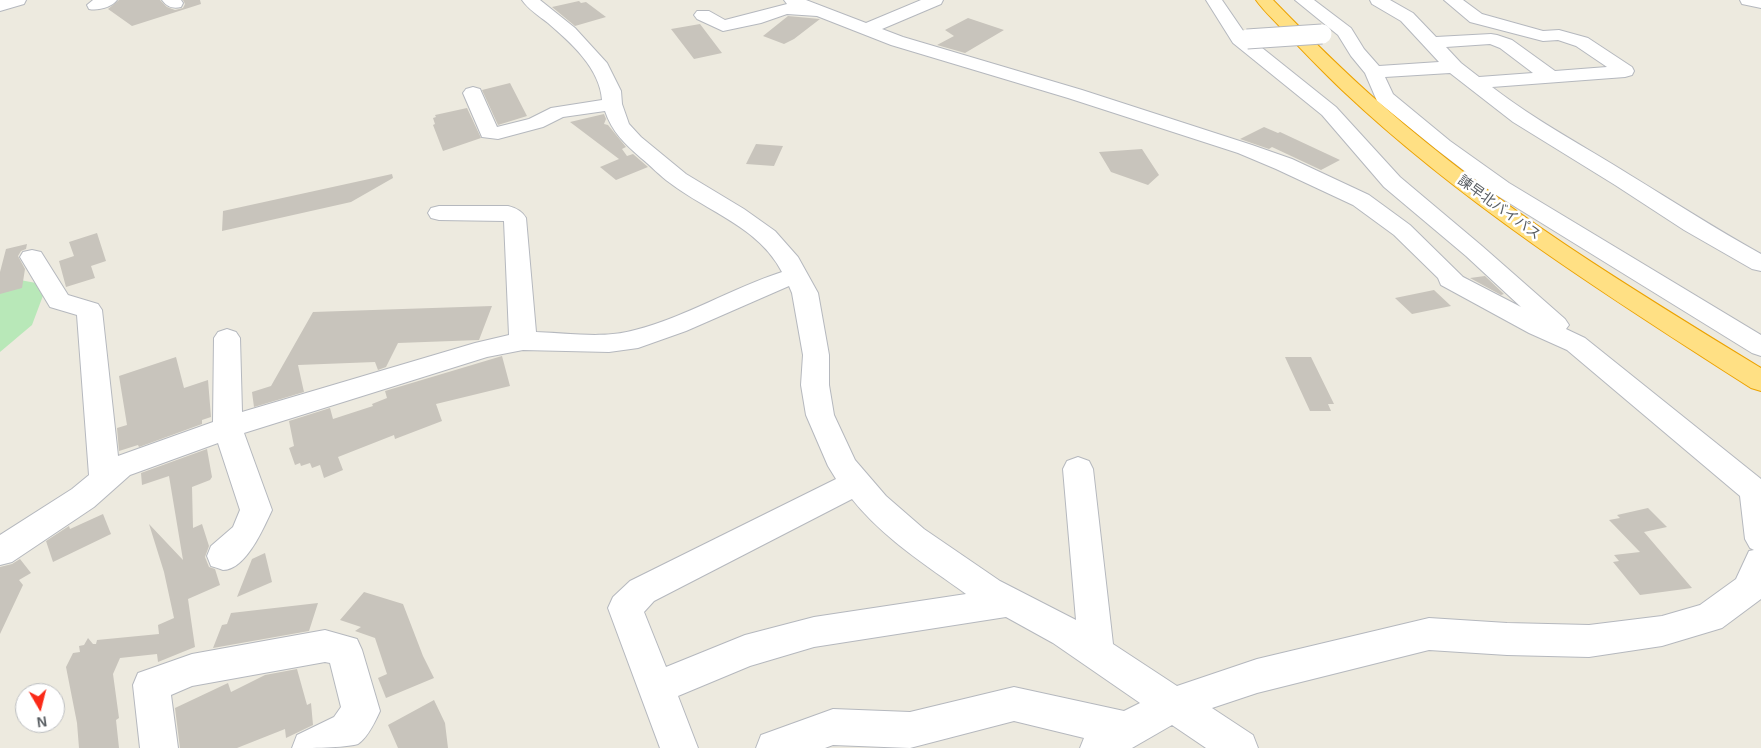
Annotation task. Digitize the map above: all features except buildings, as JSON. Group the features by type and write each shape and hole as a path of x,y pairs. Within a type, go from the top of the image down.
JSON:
{"highway":[{"name":"諫早北バイパス","path":"1264,0 1301,42 1359,97 1433,159 1512,219 1633,302 1761,381"}],"street":[{"path":"0,6 18,0"},
{"path":"530,0 569,32 600,67 611,91 612,104 620,126 634,141 678,179 736,214 767,236 789,262 805,293 816,355 815,385 820,415 844,466 875,506 913,538 988,591 1065,632 1239,748"},
{"path":"792,0 818,12 897,41 1075,94 1245,149 1284,164 1361,200 1402,230 1451,277 1450,280 1538,327 1576,344"},
{"path":"867,29 935,0"},
{"path":"1214,0 1243,39 1329,111 1392,182 1474,251 1576,344 1758,492 1761,539"},
{"path":"1303,0 1345,32 1357,52 1374,72 1384,97 1443,146 1501,188 1761,347"},
{"path":"1378,0 1407,17 1454,68 1520,118 1623,180 1692,225 1761,264"},
{"path":"1452,0 1476,18 1543,36 1559,35 1582,42 1625,71 1475,83"},
{"path":"1748,0 1761,3"},
{"path":"703,16 723,26 755,19 786,9 818,12"},
{"path":"1243,39 1345,32"},
{"path":"1430,43 1491,39 1506,44 1551,77"},
{"path":"1374,72 1454,68"},
{"path":"473,94 488,133 498,133 536,123 558,112 612,104"},
{"path":"439,213 508,213 515,218 522,341"},
{"path":"32,257 59,301 89,310 105,479"},
{"path":"0,552 83,498 119,467 228,428 484,349 522,341 608,343 638,338 677,325 770,284 795,276"},
{"path":"223,556 245,535 256,510 228,428 227,338"},
{"path":"1078,469 1096,652"},
{"path":"679,748 625,608 642,591 857,483"},
{"path":"775,748 833,727 910,730 1014,704 1113,739 1175,704 1257,676 1429,634 1507,639 1589,641 1662,631 1710,617 1748,590 1761,561"},
{"path":"656,688 745,651 814,632 1010,602"},
{"path":"159,748 151,685 192,670 326,646 344,650 361,711 347,730 311,748"}],"green space":[{"path":"9,278 47,285 32,325 0,352 0,280"}]}
